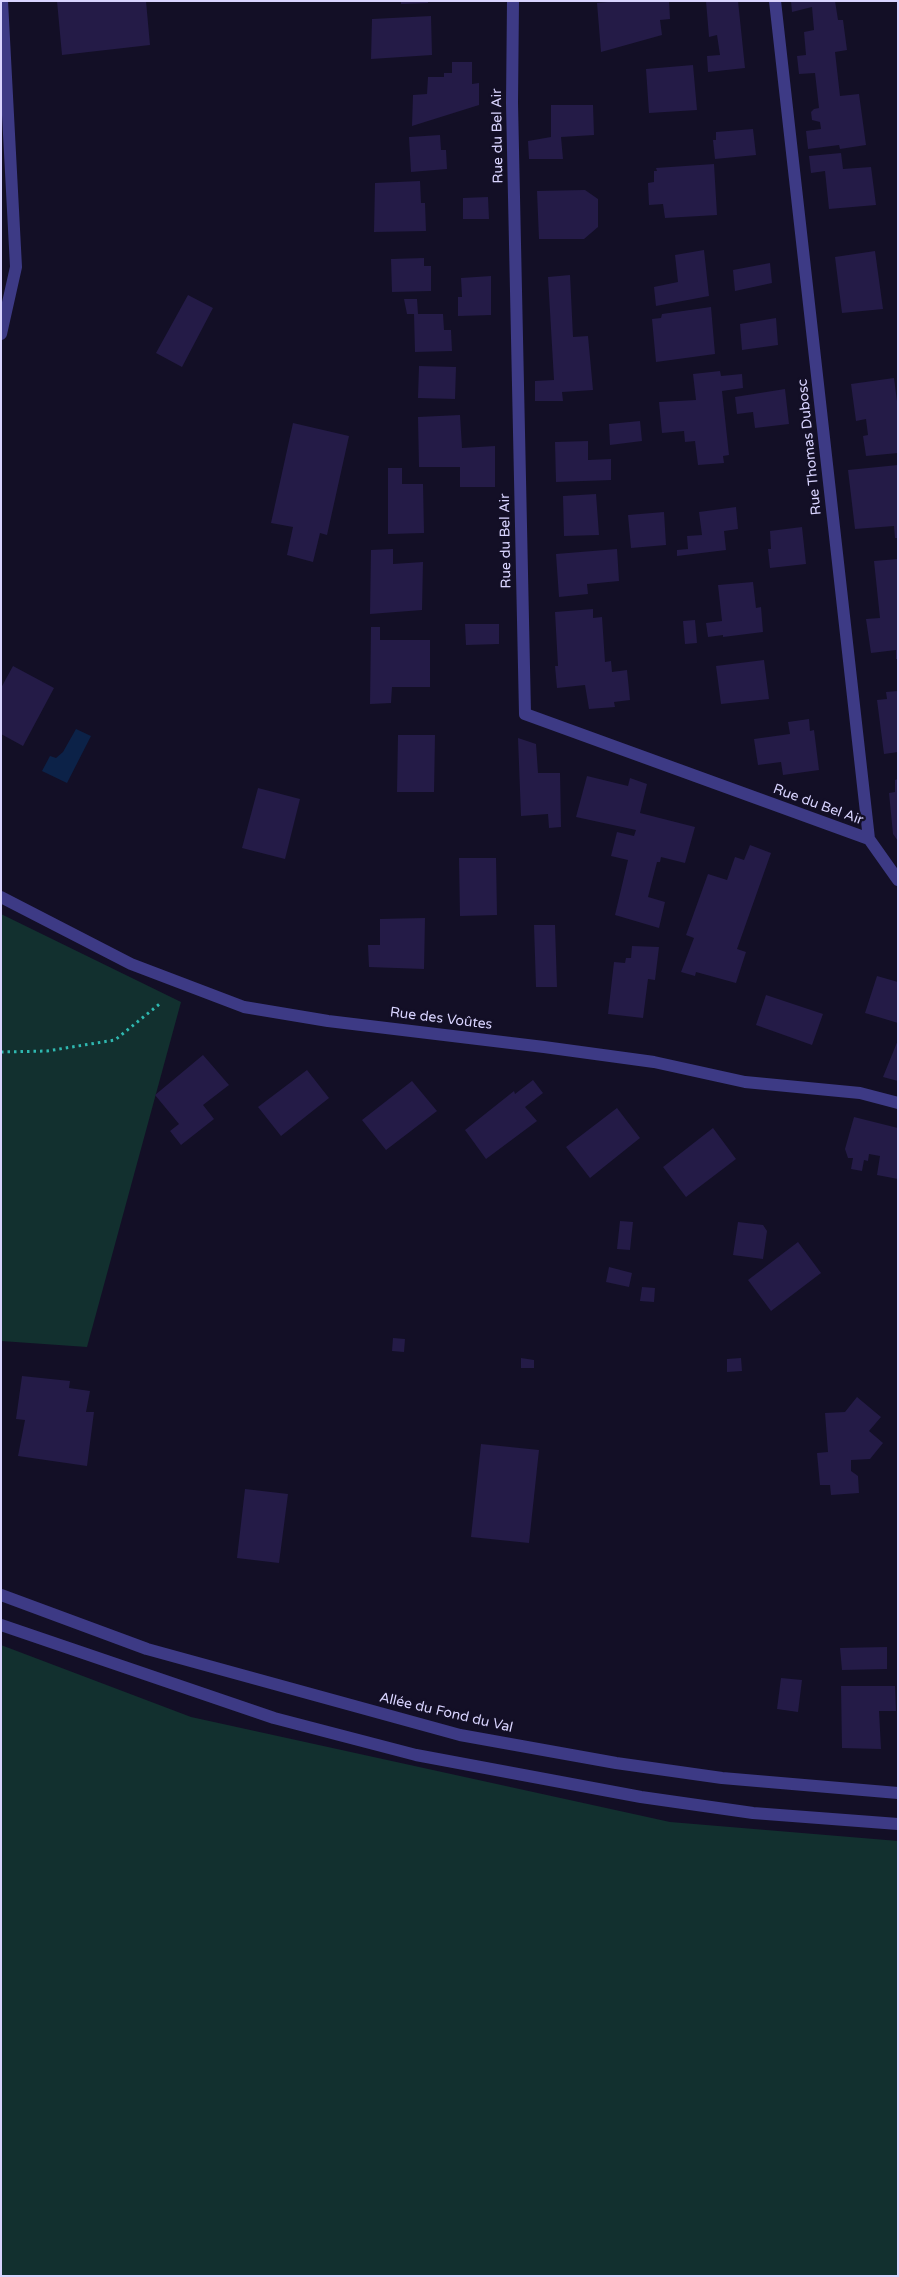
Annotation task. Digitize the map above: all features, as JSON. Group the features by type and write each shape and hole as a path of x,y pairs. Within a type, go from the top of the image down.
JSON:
{"street":[{"path":"1,334 16,267 2,1"},
{"name":"Rue du Bel Air","path":"514,1 512,113 525,714 870,840"},
{"name":"Rue Thomas Dubosc","path":"775,1 870,840 898,880"},
{"name":"Rue des Voûtes","path":"1,897 131,964 244,1008 328,1021 645,1061 745,1082 860,1093 898,1104"},
{"name":"Allée du Fond du Val","path":"1,1595 147,1648 460,1735 616,1763 713,1777 898,1793"},
{"path":"1,1625 274,1718 416,1755 641,1797 753,1813 898,1824"}],"path":[{"path":"1,1052 47,1051 115,1040 159,1005 180,983"}],"green space":[{"path":"1,914 181,1002 87,1347 1,1341"},
{"path":"1,1645 191,1717 670,1822 898,1841 898,2276 1,2276"}],"water":[{"path":"76,729 91,736 67,783 42,771 50,756 56,758 63,752"}],"building":[{"path":"57,1 146,1 150,45 62,55"},
{"path":"401,1 428,1 428,3 401,4"},
{"path":"669,1 670,19 660,20 662,35 601,52 597,3"},
{"path":"706,1 738,1 745,68 708,72 707,56 720,55 717,35 709,37"},
{"path":"791,1 835,1 838,20 843,20 847,50 835,52 840,96 859,94 866,145 840,149 839,145 808,149 806,131 821,129 820,122 812,120 811,112 819,108 815,73 799,74 797,56 806,55 804,32 814,30 812,7 792,12"},
{"path":"431,16 432,55 371,59 372,19"},
{"path":"452,62 472,62 472,84 479,83 479,105 412,126 413,95 427,94 428,77 444,77 444,73 452,73"},
{"path":"693,65 697,110 649,113 646,69"},
{"path":"551,105 593,105 594,135 561,137 563,159 529,159 528,141 551,137"},
{"path":"753,129 756,155 715,159 713,140 716,140 716,132"},
{"path":"440,135 441,150 446,150 447,169 411,172 409,137"},
{"path":"841,153 843,169 871,167 876,205 829,209 825,171 811,173 809,156"},
{"path":"714,164 717,215 665,218 663,204 649,205 648,183 654,182 654,171 657,171 656,168"},
{"path":"420,181 421,203 425,203 426,231 374,232 375,183"},
{"path":"585,190 598,199 598,227 584,239 539,239 537,191"},
{"path":"488,197 489,219 463,219 463,198"},
{"path":"704,250 709,296 656,306 654,287 678,282 675,255"},
{"path":"875,251 883,309 842,313 835,257"},
{"path":"424,258 424,266 431,266 431,291 392,292 391,259"},
{"path":"770,263 772,283 735,291 733,270"},
{"path":"570,275 573,337 588,336 593,390 562,392 563,401 535,401 535,381 554,380 548,277"},
{"path":"491,276 491,315 458,316 458,297 462,297 461,278"},
{"path":"188,295 213,308 182,367 156,353"},
{"path":"404,299 417,299 418,314 443,314 444,330 451,330 452,351 415,352 414,314 407,314"},
{"path":"711,307 715,354 656,362 652,319 661,318 662,314"},
{"path":"776,318 778,345 742,350 740,324"},
{"path":"419,366 456,367 455,399 418,398"},
{"path":"720,371 721,376 742,374 743,388 722,391 729,455 723,456 724,463 698,465 695,441 685,442 684,431 662,433 659,402 696,400 693,374"},
{"path":"894,378 898,409 898,453 866,456 863,436 868,435 866,419 856,421 851,384"},
{"path":"785,389 789,424 755,428 753,412 737,414 735,397"},
{"path":"460,415 462,448 495,446 495,487 460,487 460,467 419,467 418,417"},
{"path":"640,421 642,441 610,445 609,424"},
{"path":"293,423 349,436 327,535 320,533 313,562 287,555 293,527 271,523"},
{"path":"588,441 588,460 611,459 611,480 556,482 555,442"},
{"path":"898,465 898,538 895,538 894,526 855,529 848,470"},
{"path":"388,468 402,468 402,484 423,484 424,533 388,534"},
{"path":"596,494 599,535 564,536 563,496"},
{"path":"736,507 738,529 724,531 726,550 677,556 677,550 688,549 687,536 702,535 699,512"},
{"path":"664,512 666,545 631,548 628,515"},
{"path":"802,527 806,564 770,568 768,549 771,549 770,531"},
{"path":"393,549 393,564 423,562 422,610 370,614 371,550"},
{"path":"617,549 619,581 587,584 588,594 559,597 556,554"},
{"path":"898,559 898,659 896,659 896,650 871,653 866,619 880,618 874,561"},
{"path":"753,582 756,608 761,607 763,632 708,637 706,623 722,621 718,585"},
{"path":"593,609 593,618 602,617 605,662 611,661 612,672 627,670 630,700 614,702 615,707 589,709 585,685 557,688 555,666 558,666 555,612"},
{"path":"695,620 697,643 685,644 683,621"},
{"path":"465,624 499,624 499,644 466,645"},
{"path":"371,627 380,627 380,640 430,640 430,687 392,687 391,703 370,704"},
{"path":"764,660 769,699 721,704 716,666"},
{"path":"13,666 54,688 23,746 1,734 1,688"},
{"path":"898,691 898,752 884,754 877,700 887,699 886,692"},
{"path":"809,719 810,731 814,730 819,770 783,775 781,762 758,765 754,739 790,734 788,722"},
{"path":"398,735 435,735 434,792 397,792"},
{"path":"518,738 536,744 538,773 560,773 561,827 549,828 548,814 521,816"},
{"path":"587,776 628,786 630,778 647,784 640,813 695,827 685,863 661,857 660,862 657,862 648,897 665,902 659,928 615,915 628,860 611,856 617,832 634,836 636,830 576,817"},
{"path":"898,779 898,841 893,834 889,793 895,792 895,780"},
{"path":"258,788 300,799 285,859 242,848"},
{"path":"750,845 771,853 737,949 746,952 736,983 696,972 695,976 681,972 694,938 686,935 708,874 727,880 735,857 744,860"},
{"path":"459,858 496,858 497,915 460,916"},
{"path":"425,918 424,969 369,967 368,945 380,945 380,919"},
{"path":"534,925 555,925 557,987 536,987"},
{"path":"632,946 659,947 655,980 648,979 643,1018 608,1014 614,962 625,963 626,958 631,958"},
{"path":"877,976 898,982 898,1023 865,1013"},
{"path":"766,995 823,1014 812,1045 756,1025"},
{"path":"898,1040 898,1081 883,1077"},
{"path":"203,1055 229,1085 203,1105 214,1119 181,1145 170,1131 179,1124 155,1095"},
{"path":"307,1070 329,1098 281,1136 258,1107"},
{"path":"533,1080 543,1093 525,1107 537,1121 486,1159 465,1130 514,1091 515,1094"},
{"path":"412,1081 437,1111 386,1150 362,1120"},
{"path":"617,1108 640,1138 590,1178 566,1147"},
{"path":"854,1117 898,1128 898,1179 877,1175 880,1156 869,1154 868,1161 864,1160 862,1171 851,1169 853,1158 848,1158 845,1149"},
{"path":"713,1128 736,1159 686,1197 663,1167"},
{"path":"620,1221 633,1222 630,1250 617,1249"},
{"path":"738,1222 763,1225 767,1231 763,1259 733,1255"},
{"path":"798,1242 821,1273 771,1311 748,1280"},
{"path":"609,1267 632,1273 629,1287 606,1282"},
{"path":"642,1287 655,1288 654,1302 640,1301"},
{"path":"393,1338 405,1339 404,1352 392,1351"},
{"path":"521,1358 534,1360 534,1368 521,1368"},
{"path":"741,1358 742,1371 727,1372 727,1359"},
{"path":"22,1376 70,1381 69,1388 90,1391 86,1412 94,1412 87,1466 18,1456 25,1420 16,1419"},
{"path":"857,1397 881,1417 869,1431 883,1443 870,1459 851,1460 851,1471 858,1476 859,1493 831,1495 830,1485 820,1485 817,1453 828,1452 825,1413 845,1412"},
{"path":"481,1444 539,1450 529,1543 471,1537"},
{"path":"245,1489 288,1494 279,1563 237,1558"},
{"path":"887,1647 887,1669 842,1670 840,1648"},
{"path":"781,1678 802,1680 798,1712 777,1709"},
{"path":"841,1686 895,1686 896,1711 879,1711 881,1749 842,1748"}]}
